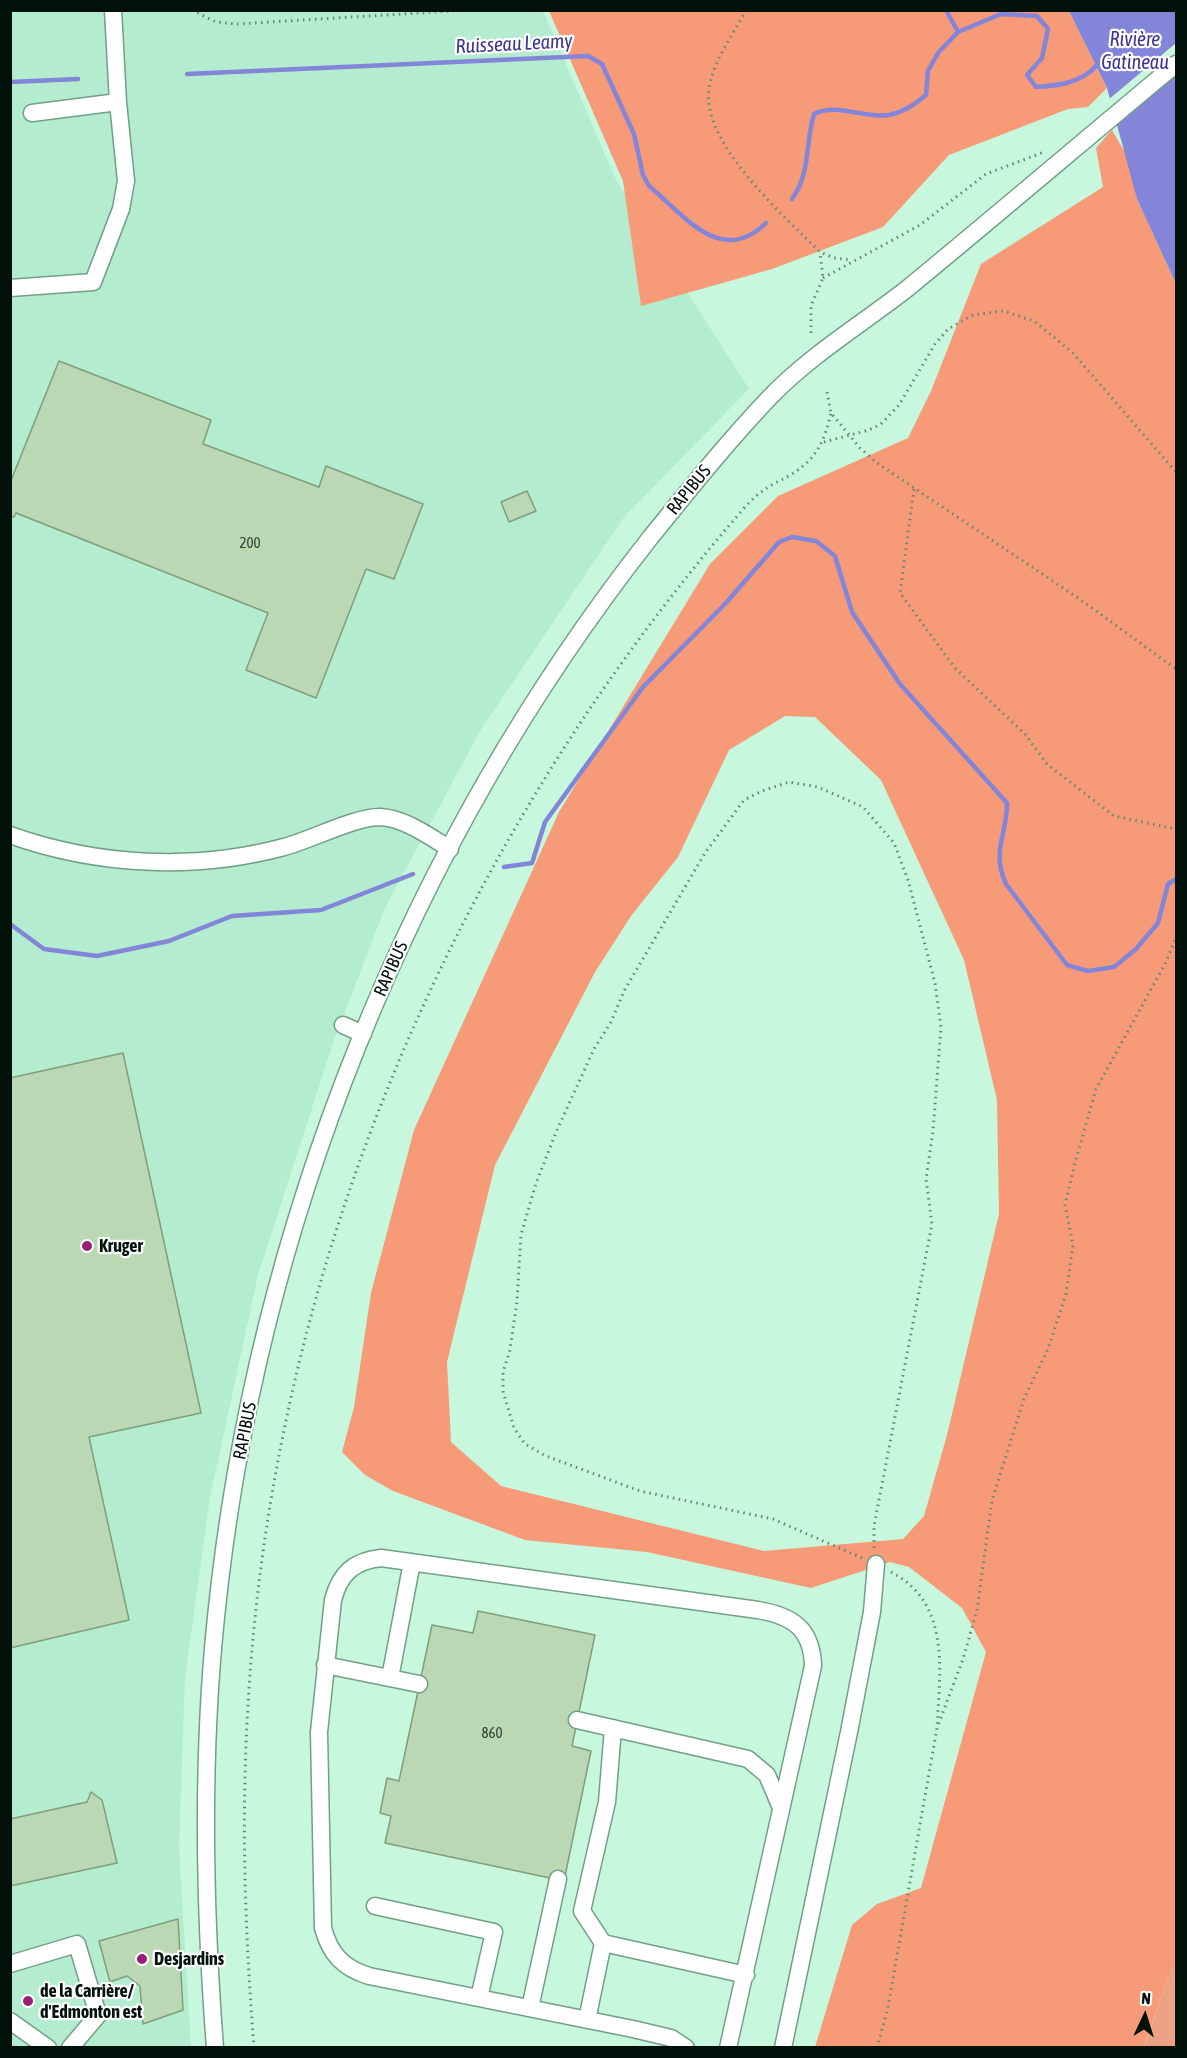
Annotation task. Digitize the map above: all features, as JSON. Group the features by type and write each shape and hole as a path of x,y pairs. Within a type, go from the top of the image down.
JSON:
{"street":[{"path":"10,288 93,282 125,195 126,168 118,102 113,10"},
{"name":"RAPIBUS","path":"215,2048 207,1906 206,1783 213,1647 225,1546 246,1423 270,1316 314,1167 363,1034 406,935 493,770 576,639 617,581 719,453 804,365 894,299 1176,64"},
{"path":"32,113 118,102"},
{"path":"10,835 98,857 147,861 194,861 269,851 364,819 383,817 409,826 450,849"},
{"path":"343,1025 363,1034"},
{"path":"686,2048 671,2038 357,1972 339,1960 326,1941 323,1928 319,1732 333,1600 337,1584 353,1565 381,1558 758,1610 789,1618 808,1639 813,1651 813,1666 728,2048"},
{"path":"390,1678 412,1562"},
{"path":"783,2048 849,1732 872,1612 876,1564"},
{"path":"325,1665 419,1684"},
{"path":"577,1720 748,1759 767,1775 781,1811"},
{"path":"613,1728 607,1802 582,1911 603,1943 746,1975"},
{"path":"530,2008 558,1879"},
{"path":"375,1906 494,1932 479,1998"},
{"path":"587,2020 603,1943"},
{"path":"10,1964 77,1944 98,2014 70,2048"},
{"path":"10,2021 48,2048"}],"path":[{"path":"192,10 216,22 237,24 468,10"},
{"path":"746,10 713,74 708,100 711,118 722,141 740,165 819,252 834,258 854,260"},
{"path":"823,278 929,219 986,174 1053,148"},
{"path":"811,333 811,306 823,278 819,252"},
{"path":"824,442 869,430 890,416 908,392 935,344 952,325 973,315 1003,311 1034,321 1072,352 1176,472"},
{"path":"254,2048 247,1951 244,1825 248,1703 258,1592 277,1465 296,1371 320,1279 357,1164 402,1050 445,957 494,862 558,756 640,638 725,530 758,495 802,467 824,442 831,413 827,392"},
{"path":"831,413 851,434 860,448 877,463 1081,600 1176,669"},
{"path":"914,489 900,593 955,668 1024,734 1047,764 1114,816 1176,829"},
{"path":"876,1564 874,1526 932,1224 926,1179 933,1131 941,1027 935,983 908,880 894,843 863,807 818,786 789,782 744,800 705,853 594,1049 545,1162 520,1235 517,1301 510,1350 503,1372 503,1391 514,1428 525,1444 546,1456 640,1491 773,1519 876,1564 906,1580 923,1599 933,1617 941,1653 937,1728 888,2007 877,2048"},
{"path":"937,1728 963,1659 977,1610 992,1500 1024,1400 1048,1349 1066,1294 1073,1245 1065,1205 1096,1089 1165,964 1176,938"}],"shaded area":[{"path":"11,11 543,11 617,182 749,389 624,517 480,731 385,908 333,1043 258,1275 210,1497 185,1677 179,1848 191,2047 11,2048"},
{"path":"549,11 1069,11 1107,88 1088,107 1068,109 949,155 883,227 772,269 641,306 623,181"},
{"path":"1112,130 1127,156 1137,199 1176,284 1176,1965 1169,1976 1144,2047 815,2047 852,1925 877,1904 921,1888 986,1652 962,1608 909,1567 890,1562 811,1588 647,1552 525,1540 393,1491 365,1475 342,1452 354,1407 371,1293 414,1130 559,812 710,564 778,496 908,438 931,391 981,264 1103,187 1096,148","holes":["785,716 815,717 881,780 964,960 997,1100 999,1214 947,1435 924,1516 903,1539 764,1551 501,1486 451,1442 447,1362 495,1165 595,972 631,916 678,857 729,750"]},
{"path":"1176,1965 1176,2047 1144,2048 1169,1976"}],"water":[{"name":"Rivière Gatineau","path":"1069,11 1176,11 1176,284 1137,199 1107,88"}],"pier":[{"path":"1176,43 1176,71 1114,123 1108,100"}],"building":[{"path":"59,361 211,420 203,444 319,487 326,466 423,504 394,579 366,569 316,698 246,670 268,613 16,513 14,517 10,516 10,483"},
{"path":"527,491 536,511 509,522 501,502"},
{"name":"Kruger","path":"123,1053 201,1413 89,1437 129,1620 10,1648 10,1078"},
{"path":"478,1611 595,1635 572,1746 591,1751 564,1881 385,1843 391,1816 380,1813 387,1778 399,1781 432,1625 473,1633"},
{"path":"91,1792 102,1800 117,1863 10,1886 10,1819 87,1802"},
{"name":"Desjardins","path":"178,1919 183,2010 143,2024 140,1986 127,1976 110,1982 99,1941"}],"waterway":[{"path":"946,10 958,32"},
{"name":"Ruisseau Leamy","path":"792,199 805,168 814,114 841,110 879,116 900,112 909,107 926,95 928,71 938,53 958,32 1001,14 1037,16 1048,29 1042,58 1027,75 1036,87 1076,80 1096,66"},
{"name":"Ruisseau Leamy","path":"187,74 588,56 602,64 634,134 643,175 649,186 690,222 719,239 734,240 750,235 766,223"},
{"name":"Ruisseau Leamy","path":"10,82 78,79"},
{"path":"504,867 532,863 545,822 643,687 725,604 779,542 792,537 816,541 835,556 852,612 900,684 1007,803 1000,853 1006,884 1067,965 1088,971 1114,967 1136,949 1158,923 1168,884 1176,879"},
{"path":"10,924 44,949 97,956 169,941 232,916 321,910 413,874"}],"place":[{"name":"Kruger","path":"87,1246"},
{"name":"Desjardins","path":"142,1959"},
{"name":"de la Carrière/ d'Edmonton est","path":"28,2001"}]}
